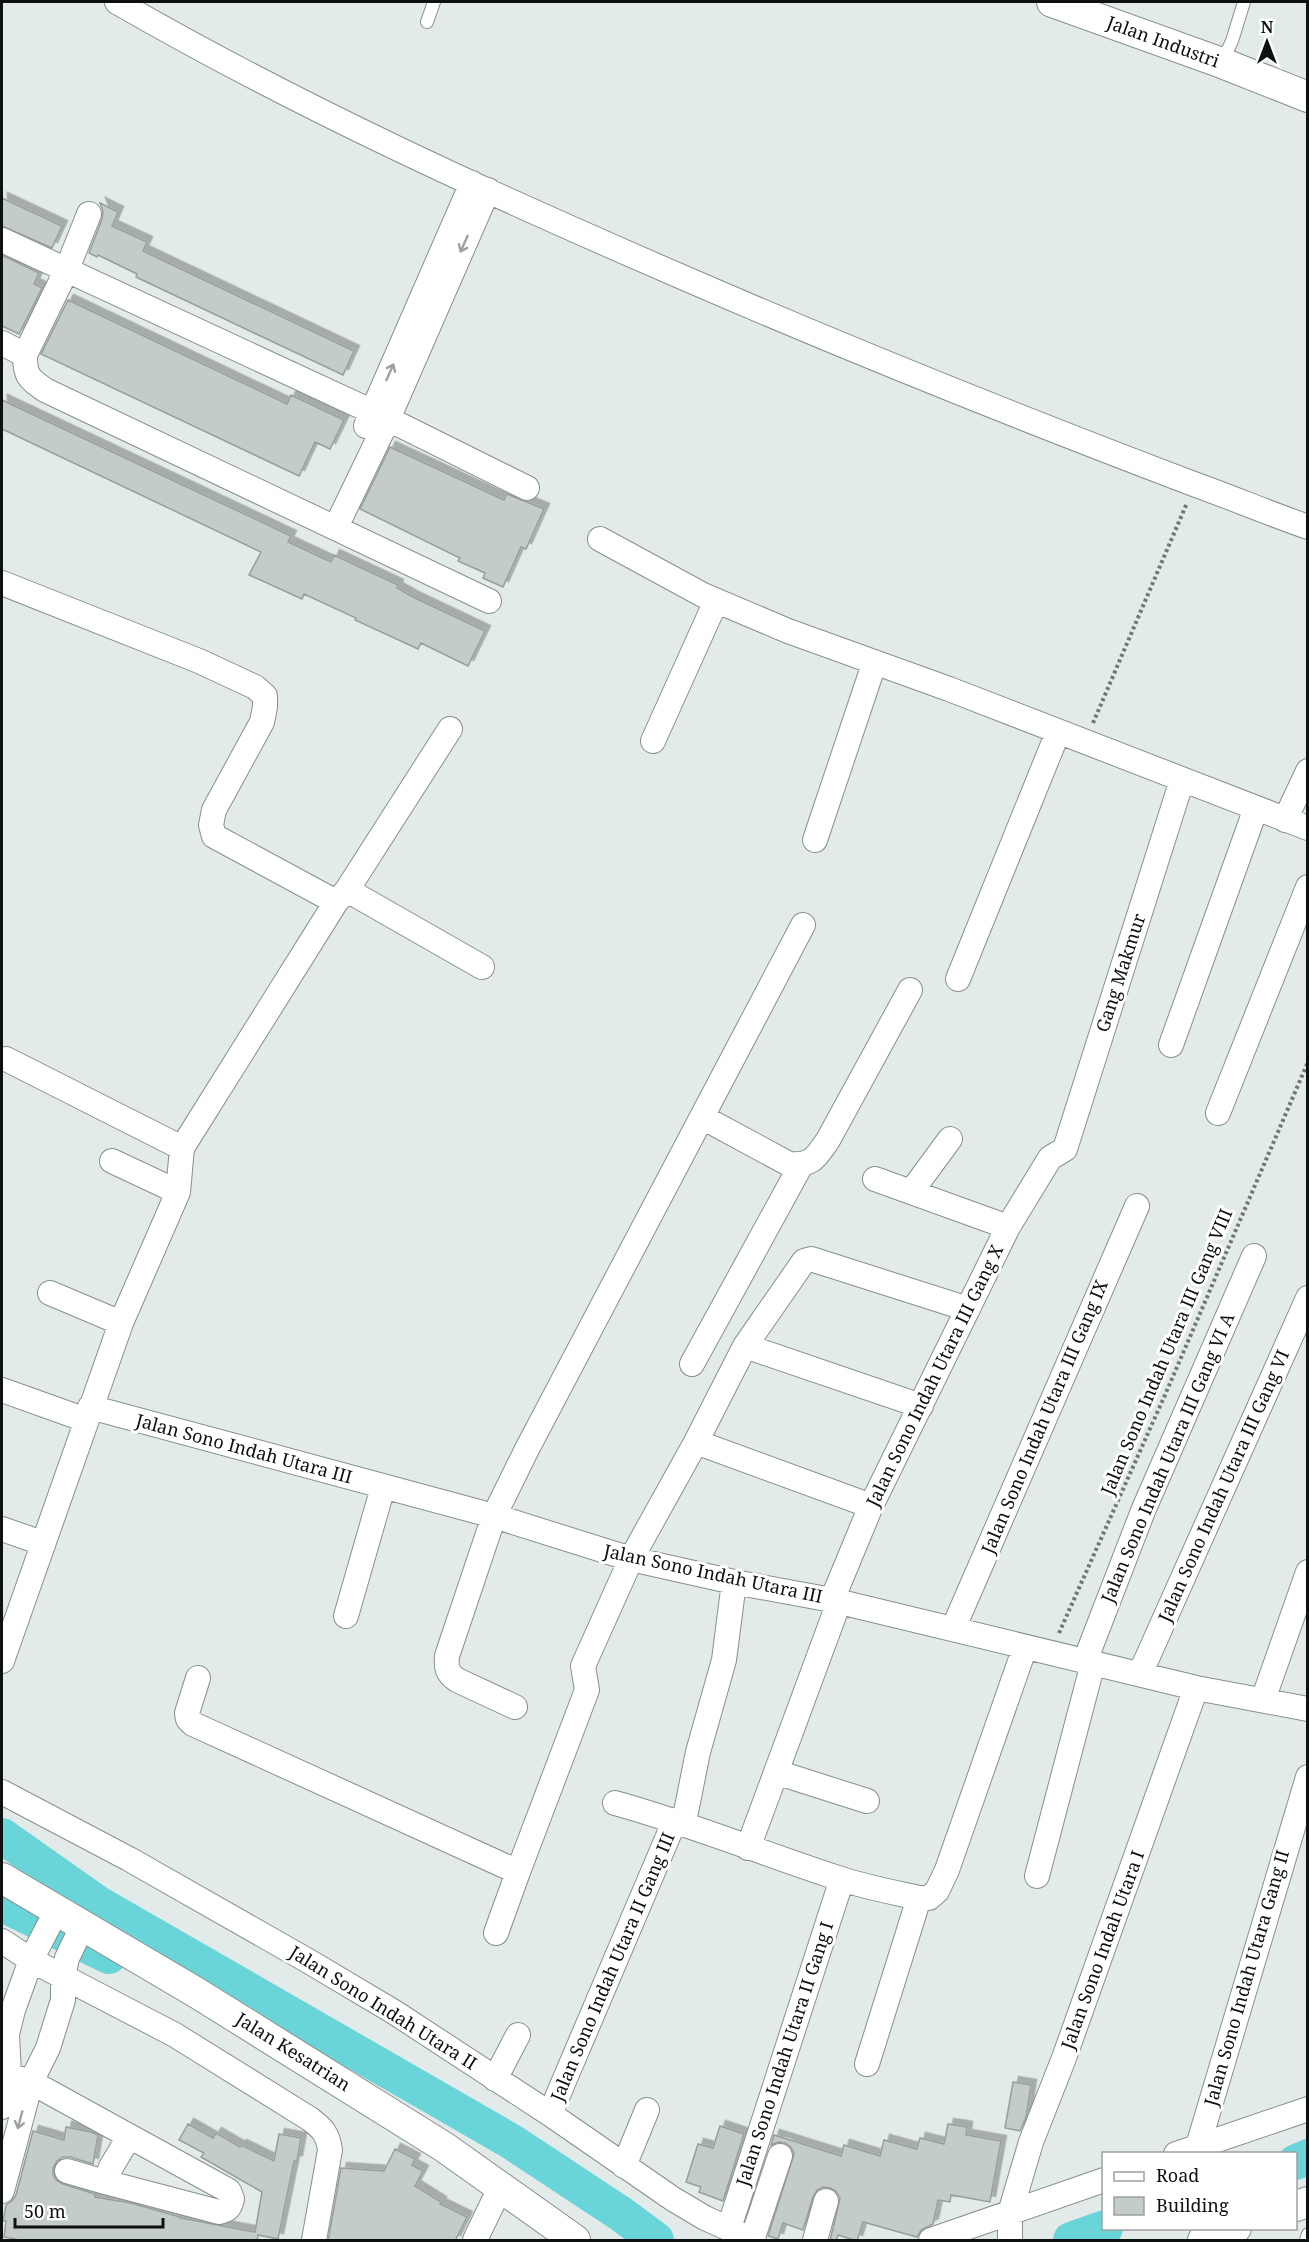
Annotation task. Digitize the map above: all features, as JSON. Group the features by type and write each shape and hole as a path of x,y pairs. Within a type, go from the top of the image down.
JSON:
{"street":[{"path":"117,2 252,76 357,129 480,187 770,315 1064,435 1308,527"},
{"name":"Jalan Industri","path":"1052,2 1222,63 1308,97"},
{"path":"329,524 380,416 480,187"},
{"path":"89,214 67,269 25,355 27,375 45,390 489,601"},
{"path":"2,240 380,416 527,488"},
{"path":"2,343 25,355"},
{"path":"600,539 716,601 788,631 874,664 949,689 1297,824 1308,771"},
{"path":"2,583 199,661 255,687 265,696 266,707 262,722 214,810 211,825 214,837 341,896 482,967"},
{"path":"653,741 716,601"},
{"path":"814,840 874,664"},
{"path":"2,1661 121,1323 178,1192 182,1148 341,896 450,729"},
{"path":"958,979 1058,732"},
{"name":"Gang Makmur","path":"1050,1158 1065,1149 1182,780"},
{"path":"1170,1045 1256,808"},
{"path":"1218,1113 1308,887"},
{"path":"515,1707 457,1680 449,1674 446,1667 447,1656 494,1516 803,925"},
{"path":"702,1117 789,1164 801,1165 813,1161 828,1140 910,990"},
{"path":"6,1059 182,1148"},
{"path":"911,1192 950,1140"},
{"name":"Jalan Sono Indah Utara III Gang X","path":"748,1848 871,1506 1008,1227 1050,1158"},
{"path":"112,1161 178,1192"},
{"path":"692,1364 801,1165"},
{"path":"875,1179 1008,1227"},
{"name":"Jalan Sono Indah Utara III Gang IX","path":"953,1629 1137,1206"},
{"name":"Jalan Sono Indah Utara III Gang VI A","path":"1037,1876 1089,1662 1143,1511 1254,1256"},
{"path":"496,1933 587,1689 583,1666 631,1559 696,1442 745,1346 804,1261 811,1259 968,1309"},
{"path":"50,1293 121,1323"},
{"name":"Jalan Sono Indah Utara III Gang VI","path":"1140,1674 1308,1298"},
{"path":"745,1346 921,1406"},
{"name":"Jalan Sono Indah Utara III","path":"2,1389 88,1414 494,1516 631,1559 835,1601 1196,1688 1308,1709"},
{"path":"696,1442 871,1506"},
{"path":"346,1616 383,1487"},
{"path":"2,1529 42,1543"},
{"path":"1263,1700 1308,1572"},
{"name":"Jalan Sono Indah Utara II Gang III","path":"550,2114 679,1821 687,1812 698,1752 724,1660 734,1582"},
{"path":"615,1803 679,1821 748,1848 842,1879 919,1898 930,1898 937,1891 947,1870 1025,1647"},
{"path":"198,1678 187,1713 188,1719 193,1724 518,1872"},
{"name":"Jalan Sono Indah Utara I","path":"1010,2226 1031,2142 1064,2058 1196,1688"},
{"path":"776,1772 867,1801"},
{"name":"Jalan Sono Indah Utara Gang II","path":"1187,2150 1308,1777"},
{"name":"Jalan Sono Indah Utara II","path":"2,1792 129,1859 394,2012 705,2218 753,2240"},
{"name":"Jalan Kesatrian","path":"2,1878 55,1914 197,1992 444,2147 575,2241"},
{"name":"Jalan Sono Indah Utara II Gang I","path":"729,2228 842,1879"},
{"path":"867,2064 919,1898"},
{"path":"2,2191 10,2068 8,2034 16,2002 36,1951 55,1914"},
{"path":"10,2068 48,2048 63,2000 65,1967 82,1928"},
{"path":"2,1941 36,1951 65,1967 323,2129 330,2150 314,2241"},
{"path":"495,2079 518,2035"},
{"path":"2,2107 10,2068"},
{"path":"10,2068 129,2137 229,2191 232,2199 231,2206 219,2212 67,2171"},
{"path":"1187,2150 1308,2109"},
{"path":"624,2166 647,2110"},
{"path":"105,2182 129,2137"},
{"path":"753,2240 780,2156"},
{"path":"931,2241 1010,2226 1102,2181"},
{"path":"475,2241 500,2188"},
{"path":"815,2241 826,2201"},
{"path":"1203,2241 1233,2230"}],"lane":[{"path":"427,22 434,2"},
{"path":"1222,63 1232,41 1244,2"},
{"path":"1306,2241 1308,2234"}],"path":[{"path":"1085,743 1195,484"},
{"name":"Jalan Sono Indah Utara III Gang VIII","path":"1050,1653 1165,1395 1308,1062"}],"building":[{"path":"2,198 62,226 52,248 2,226"},
{"path":"100,203 118,212 112,226 147,242 143,251 354,351 343,375 136,277 137,274 98,255 97,257 89,253 102,219 103,211"},
{"path":"2,255 39,273 34,284 42,288 19,334 2,326"},
{"path":"68,300 287,404 291,395 344,420 330,449 315,442 299,476 41,354"},
{"path":"2,400 291,536 288,542 331,562 334,555 398,585 397,588 413,597 485,631 468,666 421,643 418,649 304,594 302,599 249,575 261,552 2,429"},
{"path":"390,447 504,500 507,494 544,509 526,549 521,547 503,587 483,578 485,573 458,561 460,558 360,509"},
{"path":"1013,2082 1031,2085 1026,2117 1020,2131 1005,2128"},
{"path":"188,2124 213,2138 216,2133 240,2147 241,2145 274,2161 279,2134 301,2138 278,2239 258,2235 257,2241 25,2241 4,2237 6,2221 3,2221 6,2205 16,2195 33,2131 64,2140 66,2127 98,2135 93,2164 70,2157 63,2157 57,2161 53,2174 56,2180 63,2184 95,2194 95,2197 131,2203 180,2218 255,2232 262,2192 201,2157 204,2153 179,2140"},
{"path":"948,2124 967,2127 966,2135 1001,2141 990,2202 951,2195 950,2202 938,2200 933,2224 921,2230 917,2237 863,2222 857,2241 838,2235 836,2241 830,2241 840,2198 836,2191 823,2187 817,2190 813,2197 803,2230 783,2223 778,2239 768,2236 794,2154 791,2147 785,2143 778,2142 771,2145 774,2135 841,2156 844,2145 880,2156 884,2140 917,2149 920,2138 944,2144"},
{"path":"720,2126 744,2134 723,2201 699,2192 701,2187 686,2182 698,2144 713,2148"},
{"path":"395,2149 415,2159 412,2165 423,2171 415,2186 441,2202 440,2204 467,2217 455,2241 328,2241 341,2168 384,2171"}],"waterway":[{"path":"2,1836 97,1903 512,2142 621,2214 656,2240"},
{"path":"2,1904 109,1956"},
{"path":"1297,2162 1308,2157"},
{"path":"1071,2240 1102,2229"}]}
